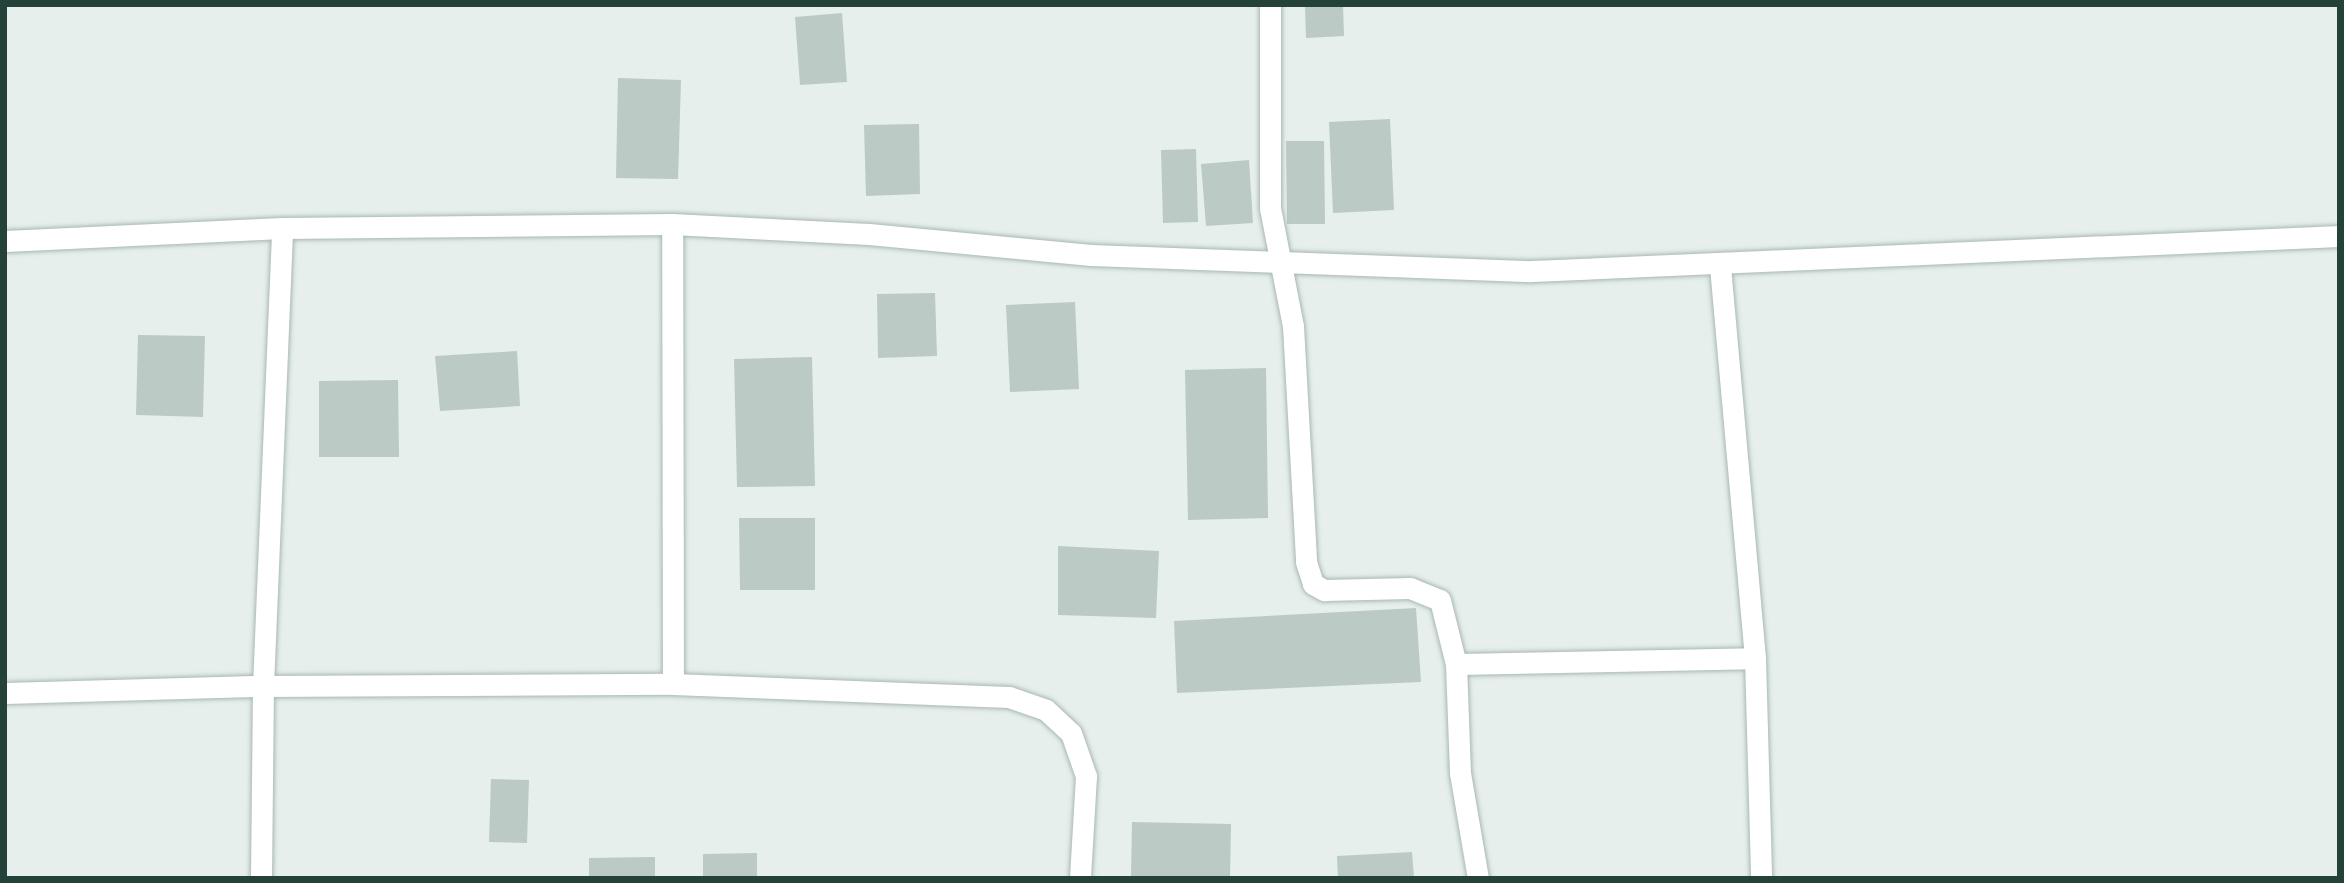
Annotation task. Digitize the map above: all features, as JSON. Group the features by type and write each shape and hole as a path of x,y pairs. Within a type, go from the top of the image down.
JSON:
{"street":[{"path":"1270,5 1270,208 1293,326 1306,562 1313,584 1345,592 1410,588 1432,593 1440,600 1455,664 1460,773 1478,878"},
{"path":"672,224 673,684"},
{"path":"5,241 282,228 672,224 1279,264 1532,271 1720,266 2339,236"},
{"path":"261,878 263,686 282,228"},
{"path":"1720,266 1755,658 1761,878"},
{"path":"1455,664 1755,658"},
{"path":"5,693 263,686 673,684 1009,697 1046,710 1071,733 1086,776 1080,878"}],"building":[{"path":"1305,5 1343,5 1344,36 1306,38"},
{"path":"842,13 847,82 800,85 795,17"},
{"path":"618,78 681,80 678,179 616,178"},
{"path":"1390,119 1394,210 1333,213 1329,122"},
{"path":"919,124 920,194 866,196 864,125"},
{"path":"1286,141 1324,141 1325,224 1287,224"},
{"path":"1196,149 1198,222 1163,223 1161,150"},
{"path":"1249,160 1253,223 1206,226 1201,164"},
{"path":"935,293 937,356 878,358 877,294"},
{"path":"1075,302 1079,389 1010,392 1006,305"},
{"path":"138,335 205,336 203,417 136,415"},
{"path":"517,351 520,406 440,411 435,356"},
{"path":"812,357 815,486 737,487 734,359"},
{"path":"1266,368 1268,518 1188,520 1185,370"},
{"path":"398,380 399,457 319,457 319,381"},
{"path":"739,518 815,518 815,590 740,590"},
{"path":"1058,546 1159,551 1156,618 1058,615"},
{"path":"1416,608 1421,682 1177,693 1174,621"},
{"path":"491,779 529,780 527,843 489,842"},
{"path":"1132,822 1231,824 1230,878 1131,878"},
{"path":"1412,852 1414,878 1338,878 1337,856"},
{"path":"757,853 757,878 703,878 703,854"},
{"path":"655,857 655,878 589,878 589,858"}]}
